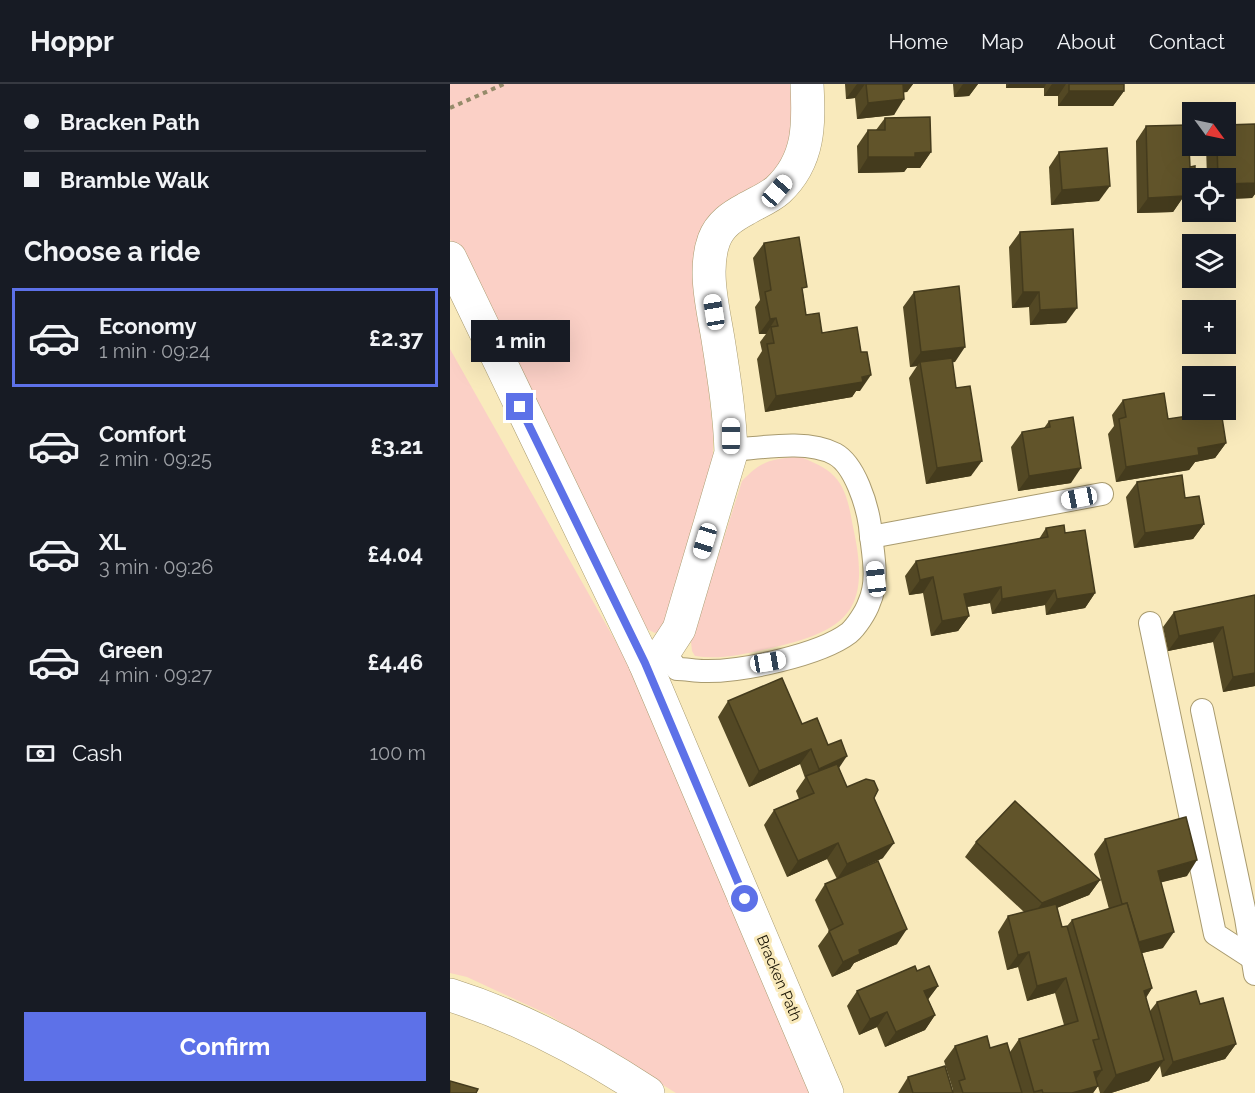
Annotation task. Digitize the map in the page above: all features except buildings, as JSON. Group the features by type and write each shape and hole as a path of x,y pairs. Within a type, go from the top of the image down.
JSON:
{"street":[{"path":"655,658 679,629 731,450 731,423 711,289 709,256 715,237 728,219 777,191 795,170 804,147 809,123 807,84"},
{"name":"Bracken Path","path":"450,258 655,658 827,1093"},
{"path":"450,995 489,1007 554,1039 648,1093"}],"lane":[{"path":"655,658 677,669 705,671 784,659 824,648 851,632 869,603 876,579 867,506 852,473 836,454 811,447 789,446 731,450"},
{"path":"871,537 1102,494"},
{"path":"1150,623 1215,934 1253,966"},
{"path":"1202,710 1246,918 1253,966"}],"path":[{"path":"450,108 504,84"}],"shaded area":[{"path":"450,84 791,84 792,131 786,153 775,174 700,232 694,253 713,431 713,471 668,625 655,633 643,627 520,368 450,239"},
{"path":"450,349 629,665 810,1093 676,1093 549,1015 467,977 450,973"},
{"path":"799,456 818,464 831,473 845,494 858,556 859,579 855,598 847,613 834,625 817,634 794,642 740,654 722,657 695,656 691,642 742,481 767,462"}],"route":[{"path":"520,407 645,663 745,899"}]}
